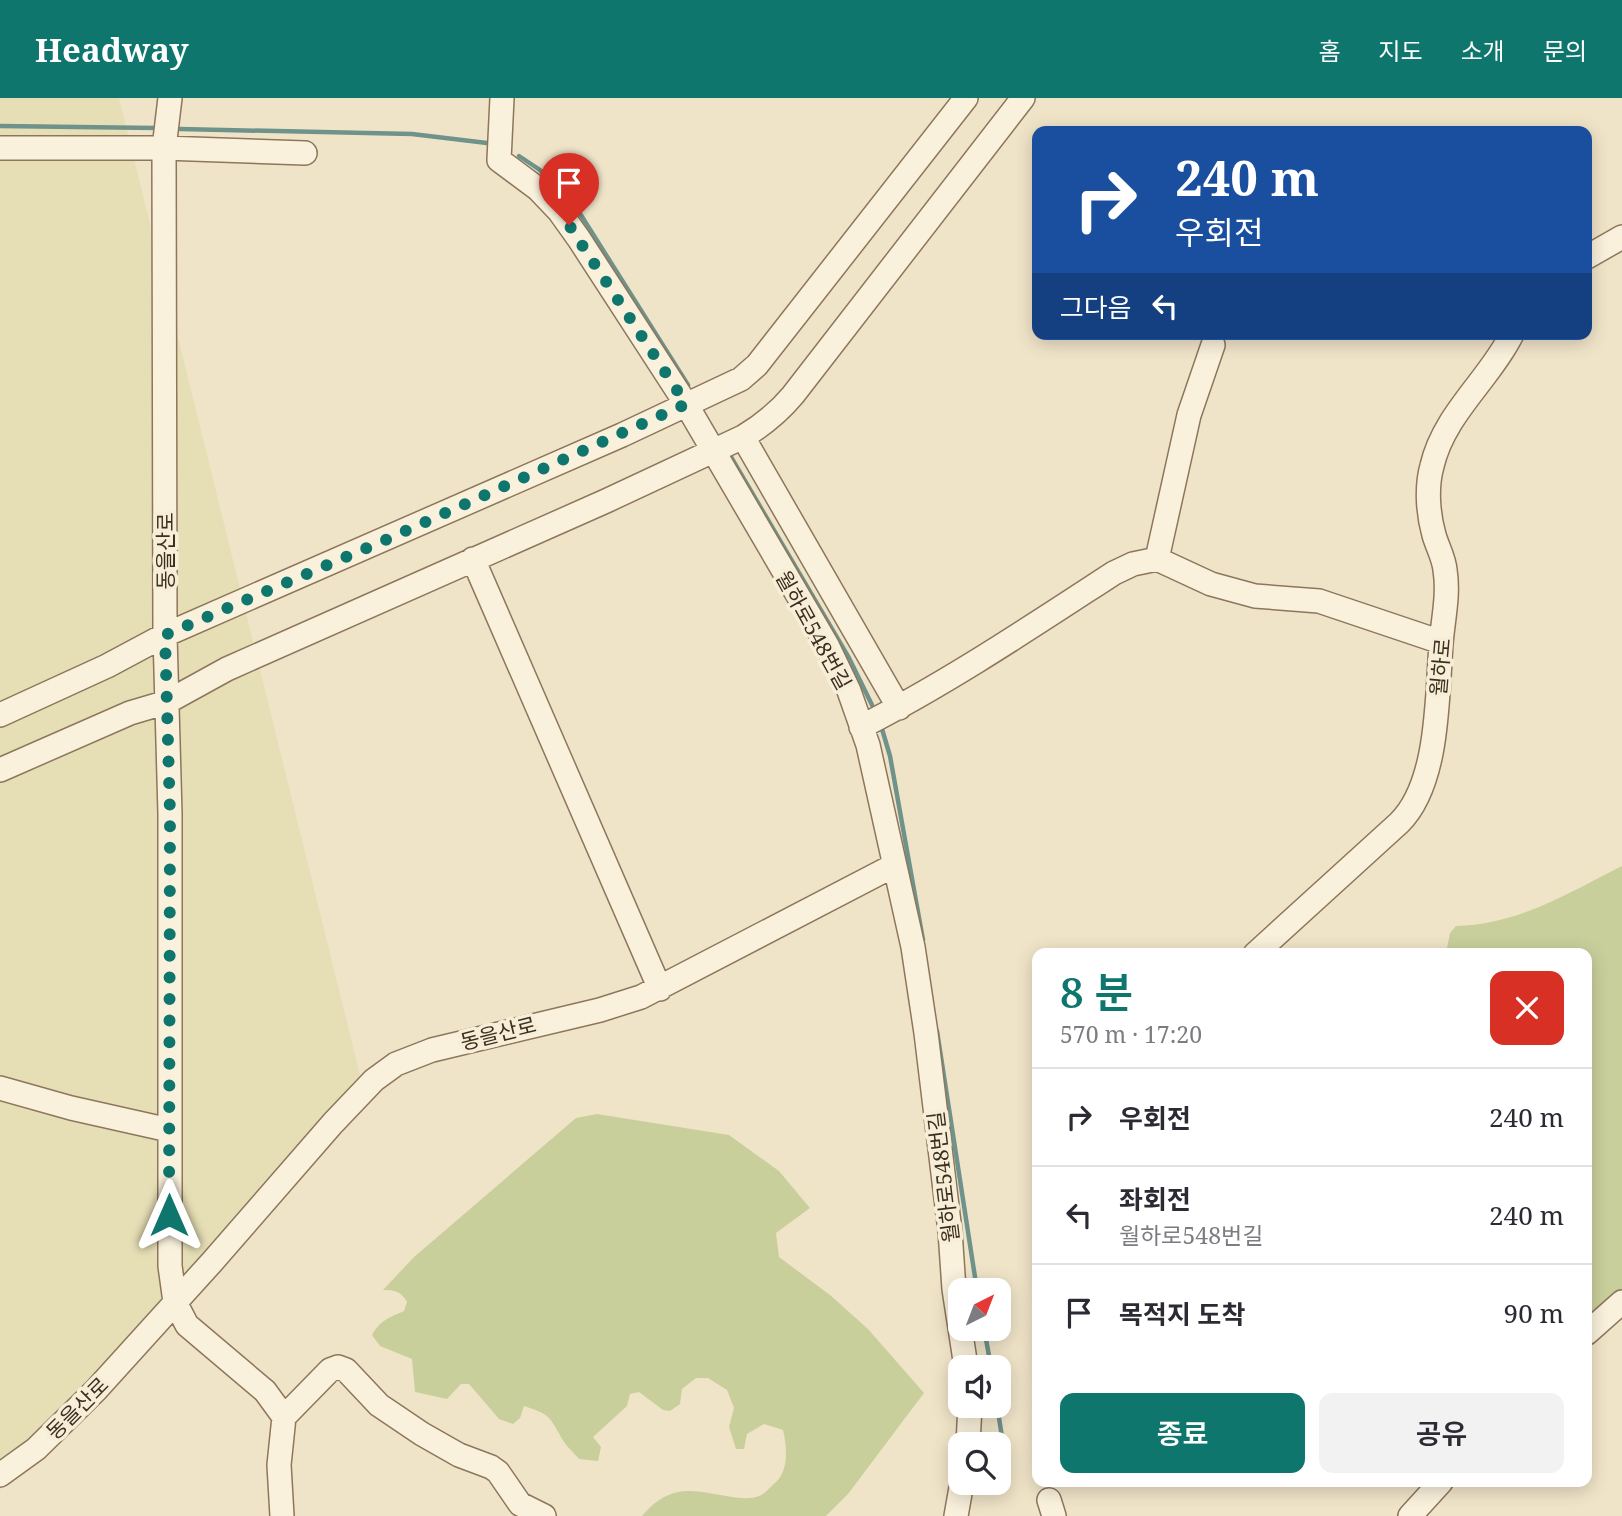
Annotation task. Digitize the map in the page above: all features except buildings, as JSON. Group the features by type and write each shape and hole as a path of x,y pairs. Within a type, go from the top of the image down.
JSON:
{"street":[{"name":"동을산로","path":"170,98 164,148 165,635 170,814 170,1266 175,1302 187,1325 265,1391 284,1417"},
{"name":"월하로548번길","path":"502,98 499,160 538,189 559,211 686,404 827,645 849,691 867,745 909,926 924,1021 950,1231 954,1289 964,1355"},
{"path":"0,715 107,666 165,635 390,538 741,379 757,365 966,98"},
{"path":"0,770 130,713 167,702 227,669 606,501 743,437 779,411 793,396 1023,98"},
{"path":"0,148 164,148 306,153"},
{"path":"1592,254 1622,237"},
{"name":"월하로","path":"1262,948 1413,807 1432,748 1448,593 1445,567 1429,514 1432,466 1441,440 1461,406 1509,340"},
{"path":"1157,559 1189,415 1213,345"},
{"path":"743,437 899,708"},
{"path":"473,559 660,989"},
{"path":"861,727 899,708 990,654 1114,573 1133,564 1157,559 1211,584 1255,596 1319,601 1441,642"},
{"name":"동을산로","path":"0,1475 36,1449 64,1423 333,1123 385,1071 411,1057 432,1050 600,1010 660,989 893,866"},
{"path":"0,1088 71,1108 169,1130"},
{"path":"1592,1329 1622,1302"},
{"path":"282,1516 279,1465 284,1417 330,1370 338,1367 346,1370 379,1405 422,1434 459,1455 498,1472 520,1504 544,1516"},
{"path":"1410,1516 1436,1487"},
{"path":"956,1516 960,1495"}],"shaded area":[{"path":"0,98 119,98 360,1075 0,1490"}],"green space":[{"path":"1622,866 1622,1291 1595,1316 1592,1313 1592,948 1447,948 1450,933 1456,926 1479,924 1522,914"},
{"path":"597,1114 729,1135 779,1171 810,1208 776,1233 779,1257 830,1295 868,1329 924,1393 848,1494 826,1516 642,1516 667,1495 678,1492 741,1498 759,1496 776,1482 783,1471 786,1450 783,1430 764,1424 747,1434 744,1449 736,1449 729,1427 734,1408 727,1390 708,1378 696,1378 682,1389 680,1404 670,1411 663,1410 639,1392 630,1394 627,1406 593,1437 601,1447 598,1461 579,1459 547,1416 538,1411 524,1406 520,1418 513,1424 499,1419 469,1384 461,1384 447,1399 415,1392 412,1359 380,1346 372,1335 382,1323 404,1311 407,1302 400,1293 383,1290 414,1257 576,1118"}],"waterway":[{"path":"0,126 156,128"},
{"path":"180,129 412,134 487,143"},
{"path":"519,156 540,170 579,212 688,385"},
{"path":"731,457 849,658 872,705"},
{"path":"882,729 890,756 923,940"},
{"path":"937,1031 975,1278"},
{"path":"986,1341 989,1355"},
{"path":"999,1418 1001,1432"}],"route":[{"path":"169,1215 170,814 165,635 390,538 686,404 569,225"}]}
